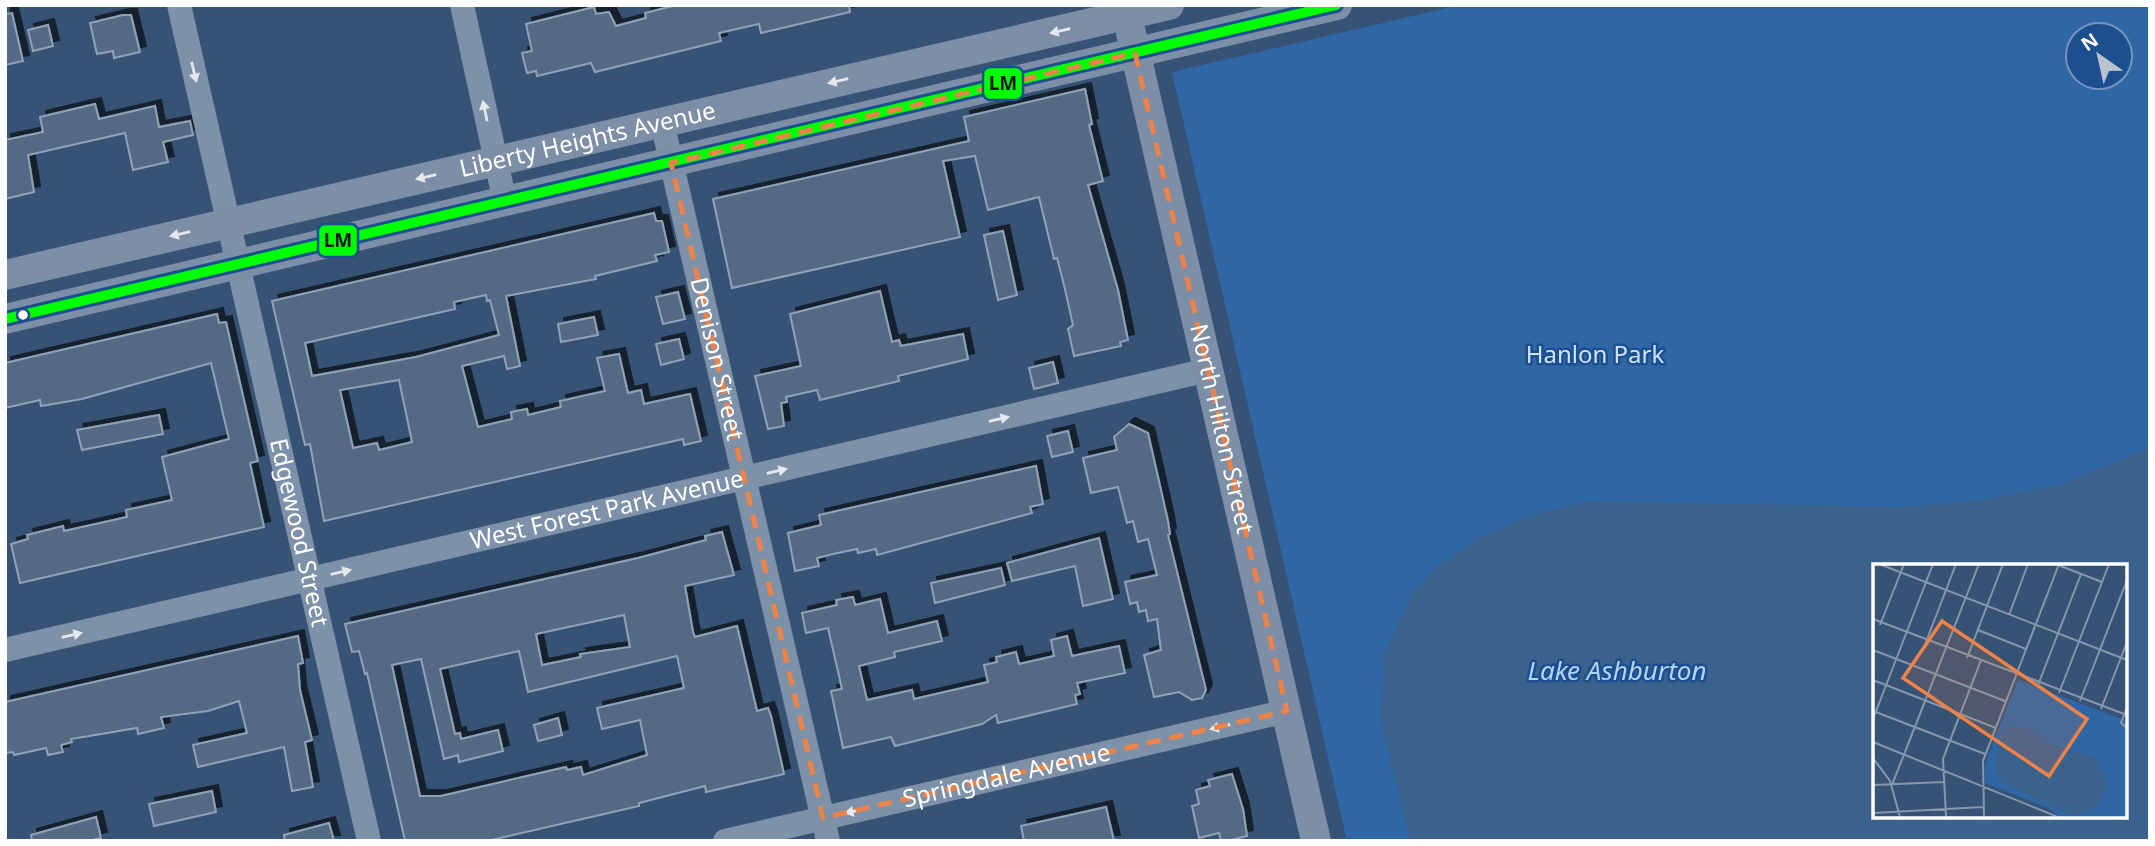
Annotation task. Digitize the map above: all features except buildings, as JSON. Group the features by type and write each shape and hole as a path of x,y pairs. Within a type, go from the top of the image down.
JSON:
{"main road":[{"name":"Liberty Heights Avenue","path":"5,275 1125,11 1170,5"},
{"name":"Liberty Heights Avenue","path":"5,319 1338,5"},
{"name":"North Hilton Street","path":"1125,11 1316,841"}],"street":[{"name":"Edgewood Street","path":"179,5 369,841"},
{"path":"462,5 505,202"},
{"name":"Denison Street","path":"662,122 825,830"},
{"name":"West Forest Park Avenue","path":"5,650 1208,370"},
{"name":"Springdale Avenue","path":"725,841 825,830 1287,711"}],"highlighted area":[{"path":"1135,53 1287,711 823,818 671,163"}],"green space":[{"name":"Hanlon Park","path":"1460,5 2150,5 2150,841 1347,841 1172,72"}],"water":[{"name":"Lake Ashburton","path":"2150,448 2150,841 1410,841 1380,718 1384,654 1412,594 1434,569 1481,537 1526,517 1587,501 1902,507 1984,500 2060,484"}],"transit line":[{"name":"LM","path":"5,319 1336,5"}]}
